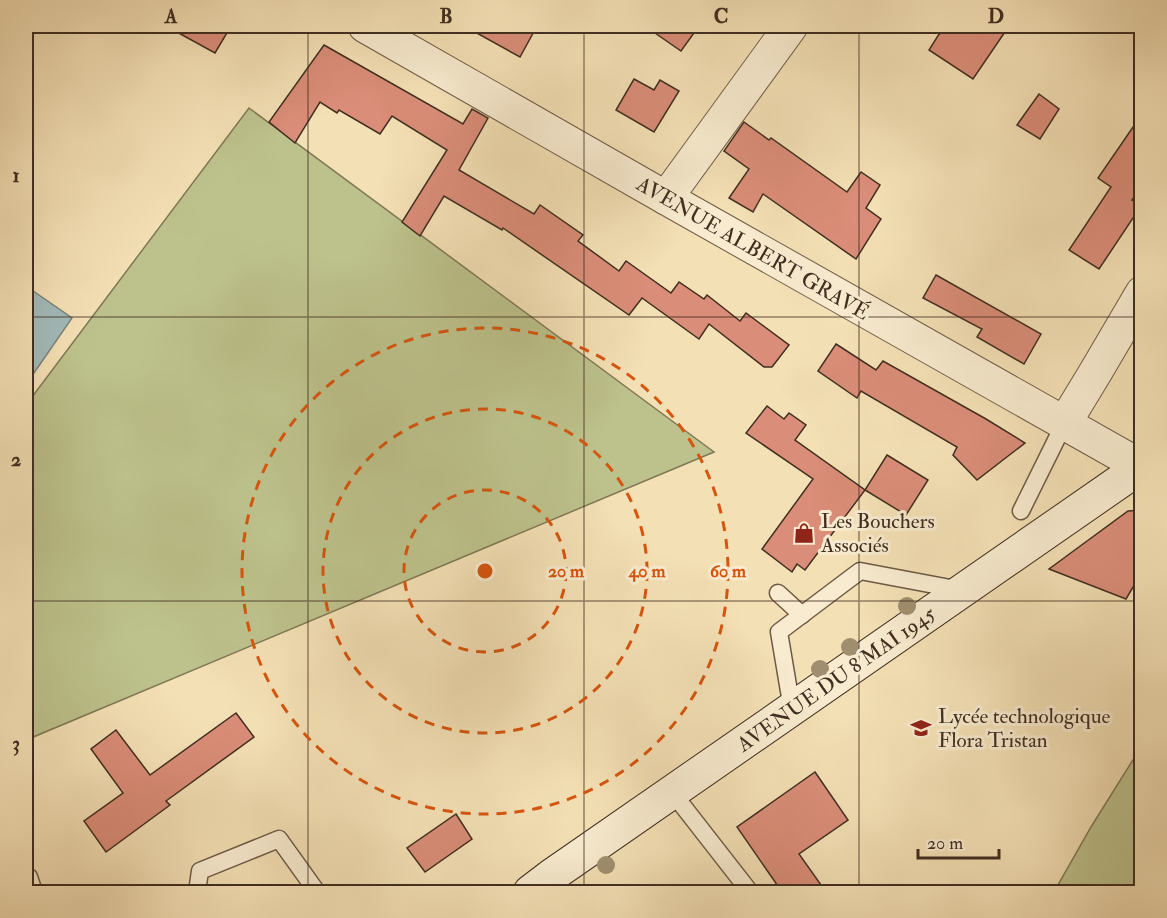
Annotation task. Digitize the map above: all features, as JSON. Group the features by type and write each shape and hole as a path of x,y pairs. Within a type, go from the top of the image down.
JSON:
{"street":[{"name":"AVENUE ALBERT GRAVÉ","path":"365,26 1141,467"},
{"path":"666,198 791,26"},
{"path":"1064,424 1142,293"},
{"name":"AVENUE DU 8 MAI 1945","path":"530,892 1141,467"}],"lane":[{"path":"1021,511 1064,424"},
{"path":"792,709 779,632 860,571 962,591"},
{"path":"778,593 802,615"},
{"path":"672,792 750,892"},
{"path":"197,892 200,872 279,839 317,892"}],"green space":[{"path":"249,108 714,452 26,740 26,405"},
{"path":"1141,747 1141,892 1054,892 1091,827"}],"water":[{"path":"26,286 72,318 34,373 26,368"}],"building":[{"path":"166,26 231,26 215,53"},
{"path":"464,26 537,26 520,57"},
{"path":"645,26 699,26 681,51"},
{"path":"958,26 1009,26 973,79 929,50 939,34"},
{"path":"324,45 463,124 472,109 488,118 459,170 534,214 540,205 583,235 578,241 619,271 626,261 671,293 679,282 704,299 707,295 740,321 746,313 789,345 772,367 764,367 709,324 699,339 642,298 629,315 503,228 502,230 444,196 420,236 402,222 447,150 392,116 380,134 339,110 337,113 320,102 295,143 269,122"},
{"path":"634,79 654,90 660,80 679,91 654,132 616,110"},
{"path":"1039,94 1059,109 1040,139 1017,125"},
{"path":"1142,114 1142,185 1132,200 1141,206 1099,269 1069,250 1111,187 1098,178"},
{"path":"744,122 769,140 771,138 847,192 861,172 880,185 866,208 881,219 856,259 763,194 753,212 729,198 749,169 724,151"},
{"path":"936,275 1041,334 1024,364 977,337 982,329 923,298"},
{"path":"836,344 876,370 883,361 1025,443 977,480 953,455 957,447 861,391 857,398 818,371"},
{"name":"Les Bouchers Associés","path":"767,406 784,419 789,413 806,425 795,440 865,490 805,570 797,564 792,572 762,549 813,479 746,433"},
{"path":"887,455 928,480 906,515 865,490"},
{"path":"1142,510 1142,572 1126,599 1049,569 1128,511"},
{"path":"236,713 254,737 166,801 170,805 106,852 84,821 123,793 91,749 116,730 150,775"},
{"path":"815,772 848,820 799,854 826,892 782,892 737,827"},
{"path":"456,814 472,839 425,872 407,848"}],"place":[{"name":"Les Bouchers Associés","path":"804,533"},
{"name":"Lycée technologique Flora Tristan","path":"921,728"}]}
